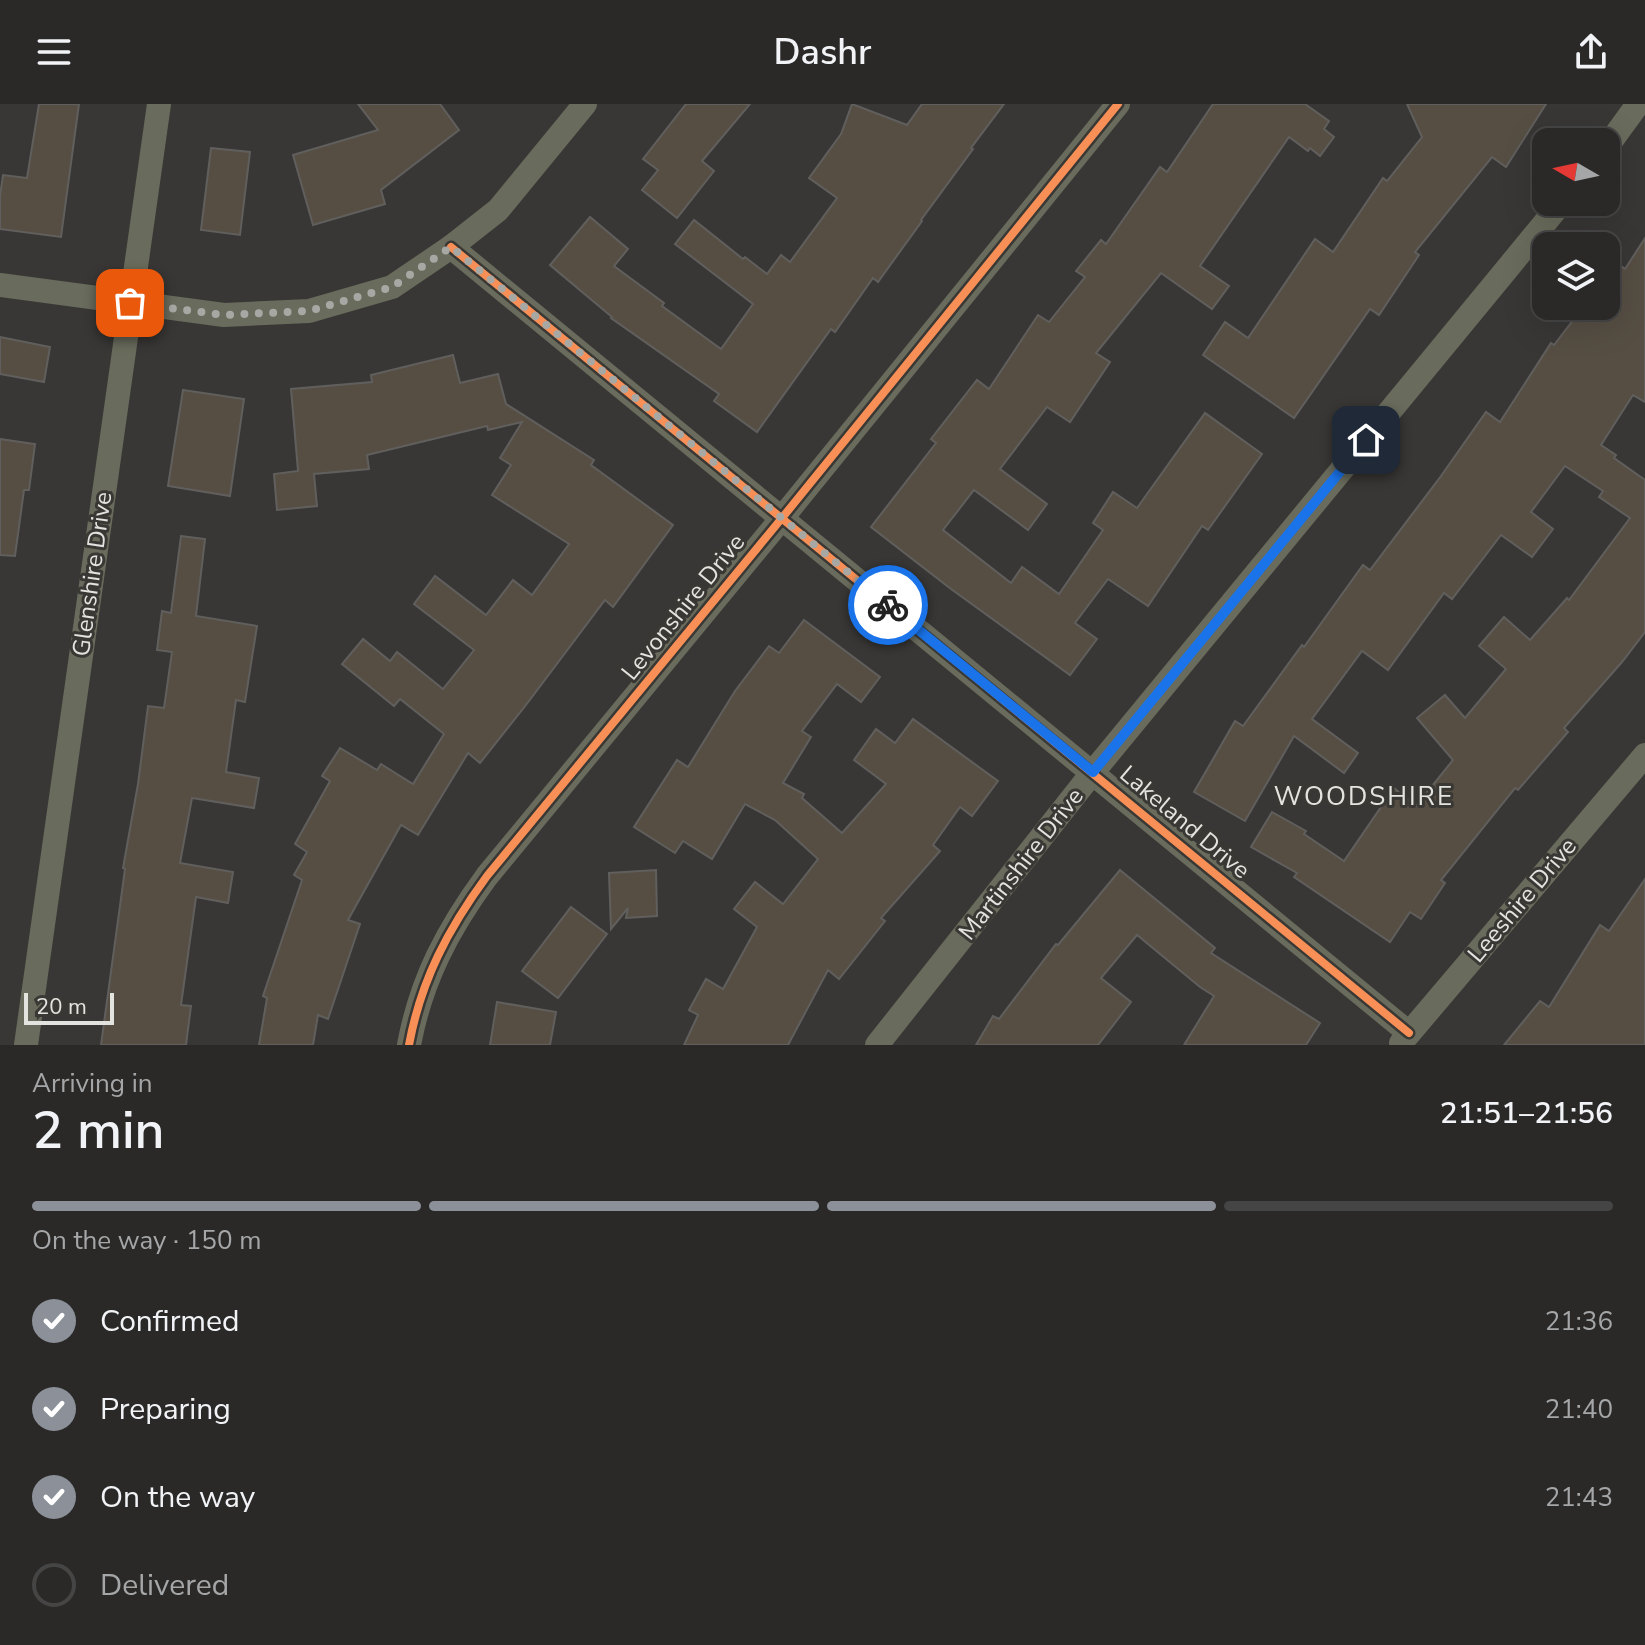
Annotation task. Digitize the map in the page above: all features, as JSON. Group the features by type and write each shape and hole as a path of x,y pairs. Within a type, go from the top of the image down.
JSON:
{"street":[{"name":"Glenshire Drive","path":"26,1045 159,104"},
{"path":"0,285 224,315 309,311 392,287 498,210 585,104"},
{"name":"Levonshire Drive","path":"409,1045 422,990 439,953 461,911 487,876 1118,104"},
{"path":"1620,129 1638,104"},
{"name":"Martinshire Drive","path":"877,1045 1093,772 1550,216"},
{"name":"Lakeland Drive","path":"451,247 1093,772 1405,1039"},
{"name":"Leeshire Drive","path":"1405,1039 1645,755"}],"building":[{"path":"39,104 79,104 61,237 0,229 3,175 27,178"},
{"path":"358,104 440,104 459,130 381,190 385,204 313,225 293,155 378,130"},
{"path":"686,104 750,104 702,161 714,171 677,218 642,190 658,170 643,159"},
{"path":"852,104 907,125 922,104 1004,104 878,282 873,278 835,332 831,329 757,432 714,401 719,394 611,318 550,265 590,217 628,249 614,266 721,349 753,304 675,244 694,220 767,274 781,255 790,262 837,198 809,178 841,134"},
{"path":"1213,104 1305,104 1329,121 1324,129 1334,137 1320,156 1289,137 1200,266 1229,286 1212,309 1161,273 1096,353 1110,362 1070,422 1047,407 1000,469 1047,504 1028,530 974,490 943,530 1011,583 1022,567 1059,594 1103,530 1093,523 1113,492 1137,508 1205,413 1262,454 1208,530 1202,526 1148,606 1108,579 1075,623 1097,639 1070,675 871,527 936,443 931,439 977,380 989,389 1038,315 1049,322 1085,277 1076,271 1101,240 1106,244 1160,167 1167,172"},
{"path":"1407,104 1546,104 1506,167 1492,157 1415,252 1419,255 1379,315 1370,309 1294,418 1203,355 1225,322 1248,338 1315,239 1333,252 1383,178 1387,181 1422,137"},
{"path":"211,148 250,152 240,235 201,230"},
{"path":"1645,238 1645,402 1633,395 1601,445 1645,480 1645,632 1564,728 1568,732 1518,790 1515,788 1441,880 1445,883 1421,919 1410,912 1390,942 1294,877 1297,873 1251,847 1272,812 1306,831 1304,834 1344,861 1394,788 1416,806 1453,760 1417,718 1445,695 1465,718 1506,669 1479,646 1504,617 1530,640 1567,598 1569,600 1630,518 1599,497 1603,491 1565,466 1531,512 1553,529 1532,557 1501,535 1452,599 1444,593 1388,670 1362,651 1312,719 1358,753 1344,773 1294,736 1245,821 1194,792 1235,721 1243,726 1363,565 1370,570 1486,412 1500,422 1551,343 1554,345 1573,320 1620,320 1620,265 1625,269"},
{"path":"0,337 50,347 44,382 0,374"},
{"path":"453,355 460,383 498,374 506,404 594,460 591,465 673,525 613,607 605,600 480,763 468,753 418,835 401,825 348,920 360,924 328,1019 318,1015 313,1045 259,1045 267,998 263,996 302,880 294,875 307,852 295,844 330,781 322,776 340,748 377,770 381,764 413,784 444,734 400,699 394,706 342,664 363,639 390,661 397,652 443,689 474,650 414,604 435,576 486,615 513,580 532,595 569,544 492,495 511,465 500,458 522,422 488,430 487,426 367,455 369,469 314,474 317,506 277,510 274,474 298,471 291,389 372,382 371,375"},
{"path":"183,390 244,399 230,496 168,486"},
{"path":"0,439 35,444 29,490 24,490 15,556 0,555"},
{"path":"181,536 205,539 196,616 257,626 245,702 236,700 226,772 259,778 254,808 192,798 180,863 233,872 228,903 196,897 181,1005 191,1006 186,1045 101,1045 123,868 148,706 164,708 172,652 157,650 162,611 171,613"},
{"path":"804,620 880,677 861,702 837,684 802,731 811,737 783,783 804,794 802,798 842,833 886,784 854,760 876,729 895,743 913,719 998,781 972,816 960,807 933,845 940,851 881,918 885,921 839,979 828,970 788,1045 684,1045 698,1015 689,1010 706,979 723,989 757,927 734,909 755,882 783,904 818,859 775,820 745,804 712,859 683,841 675,853 634,827 677,760 688,767 735,691 769,646 779,653"},
{"path":"656,870 657,916 626,918 628,908 611,929 609,873"},
{"path":"1120,870 1215,948 1211,953 1320,1023 1306,1045 1184,1045 1214,996 1137,935 1101,978 1131,1002 1098,1045 976,1045 993,1016 999,1019 1056,944"},
{"path":"1645,879 1645,1045 1504,1045 1540,1001 1549,1007 1600,925 1609,931"},
{"path":"571,907 607,934 558,998 522,971"},
{"path":"497,1002 556,1012 550,1045 490,1045"}],"cycle path":[{"path":"409,1045 421,999 438,956 487,876 1118,104"},
{"path":"451,247 1409,1033"}],"way so far":[{"path":"130,303 224,315 309,311 392,287 451,247 888,605"}],"district":[{"name":"WOODSHIRE","path":"1364,796"}],"route":[{"path":"888,605 1093,772 1366,440"}]}
